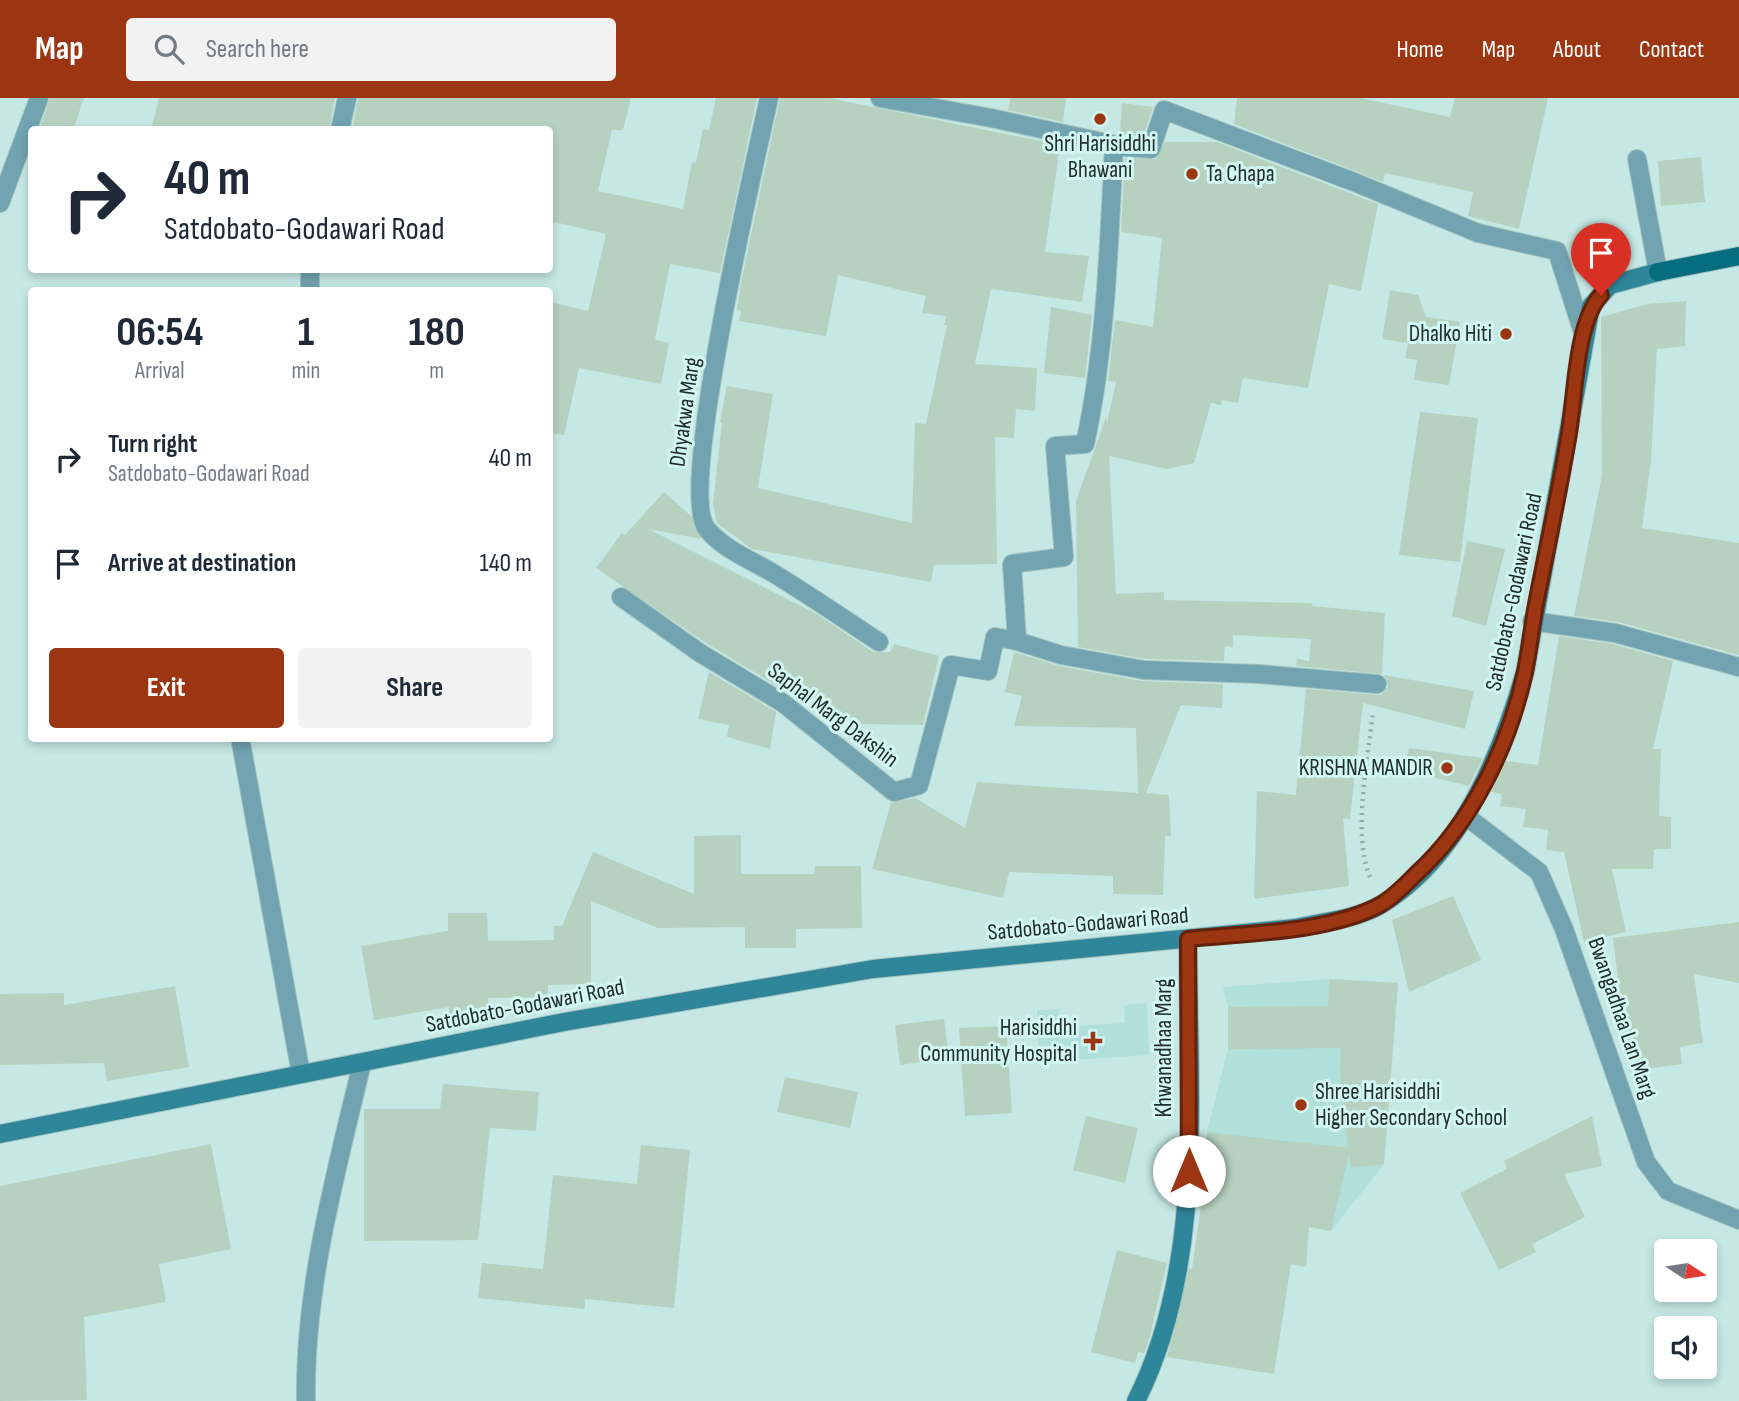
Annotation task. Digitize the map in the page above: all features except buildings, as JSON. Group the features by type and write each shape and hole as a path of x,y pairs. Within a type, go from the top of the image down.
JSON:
{"main road":[{"name":"Satdobato-Godawari Road","path":"1658,272 1739,256"}],"street":[{"path":"29,126 39,98"},
{"path":"341,126 347,98"},
{"name":"Dhyakwa Marg","path":"769,98 738,235 708,415 698,507 706,528 745,559 771,572 879,642"},
{"path":"880,98 991,118 1114,145 1151,149 1164,104 1478,233 1557,251 1584,336"},
{"path":"0,203 28,128"},
{"path":"1114,145 1108,260 1091,415 1085,444 1055,446 1065,557 1012,564 1017,641 1061,655 1144,670 1259,674 1377,684"},
{"path":"1637,159 1658,272"},
{"name":"Satdobato-Godawari Road","path":"0,1134 565,1022 873,969 1295,928 1382,905 1433,859 1466,817 1512,719 1525,672 1532,621 1562,477 1591,306 1610,285 1658,272"},
{"name":"Saphal Marg Dakshin","path":"621,597 700,653 783,703 894,792 919,785 951,665 988,671 995,637 1017,641"},
{"path":"1532,621 1615,633 1739,667"},
{"path":"241,743 301,1074"},
{"name":"Bwangadhaa Lan Marg","path":"1466,817 1539,872 1564,929 1646,1162 1668,1191 1739,1220"},
{"name":"Khwanadhaa Marg","path":"1136,1401 1151,1372 1172,1291 1189,1197 1188,939"},
{"path":"306,1401 311,1308 327,1214 362,1063"}],"path":[{"path":"1377,684 1363,814 1365,864 1382,905"}],"shaded area":[{"name":"Shree Harisiddhi Higher Secondary School","path":"1330,979 1398,983 1384,1164 1331,1231 1208,1198 1207,1132 1228,1049 1228,1007 1223,987"},
{"name":"Harisiddhi Community Hospital","path":"1147,1003 1149,1055 1039,1062 1037,1010 1059,1009 1060,1027 1125,1023 1124,1005"}],"place":[{"name":"Shri Harisiddhi Bhawani","path":"1100,119"},
{"name":"Ta Chapa","path":"1192,174"},
{"name":"Dhalko Hiti","path":"1506,334"},
{"name":"KRISHNA MANDIR","path":"1447,768"},
{"name":"Harisiddhi Community Hospital","path":"1093,1041"},
{"name":"Shree Harisiddhi Higher Secondary School","path":"1301,1105"}],"route":[{"path":"1189,1171 1188,939 1295,928 1382,905 1433,859 1466,817 1477,796 1512,719 1525,672 1532,621 1562,477 1584,336 1591,306 1601,295"}]}
